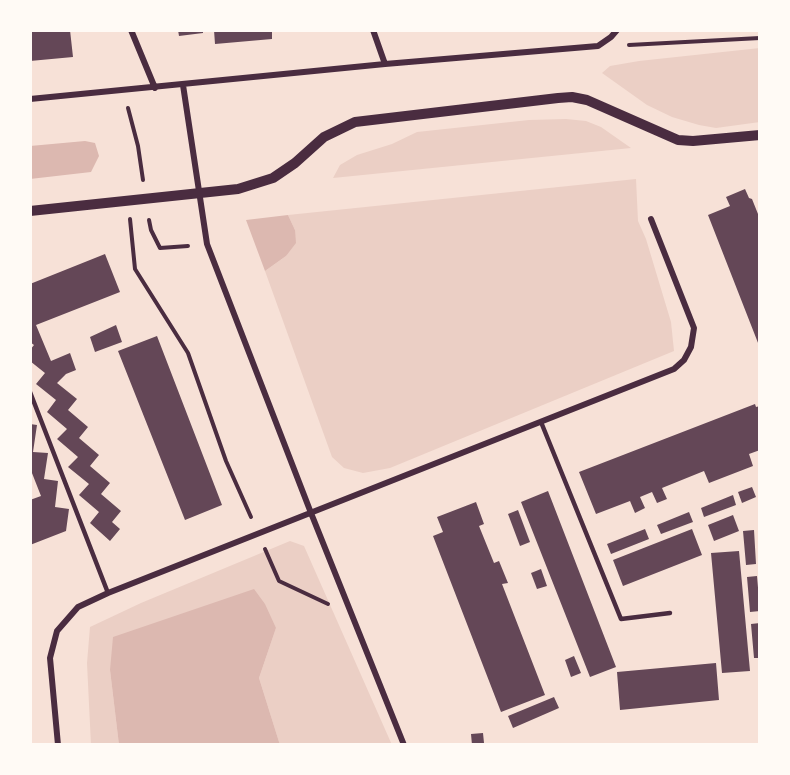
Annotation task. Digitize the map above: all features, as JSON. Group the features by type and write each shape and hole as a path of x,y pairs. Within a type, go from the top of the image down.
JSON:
{"street":[{"path":"131,30 155,88"},
{"path":"373,30 385,64"},
{"path":"30,99 385,64 598,46 617,30"},
{"path":"183,85 207,244 404,745"},
{"path":"30,211 199,195 250,186 273,178 295,163 324,137 355,122 558,98 573,97 587,100 678,140 693,141 760,135"},
{"path":"58,745 50,658 57,631 78,607 108,593 674,369 684,360 692,347 694,328 651,219"}],"lane":[{"path":"30,392 108,593"},
{"path":"541,422 621,619 670,613"}],"path":[{"path":"598,46 760,38"},
{"path":"128,201 135,268 188,353 226,461 279,581 352,615"}],"shaded area":[{"path":"760,48 760,122 716,128 672,117 647,105 602,73 610,66 639,61"},
{"path":"529,120 586,121 601,127 631,148 333,178 340,165 357,155 392,144 417,132"},
{"path":"85,141 95,143 99,156 91,172 30,179 30,146"},
{"path":"636,179 638,221 646,239 671,322 674,351 390,468 363,473 344,468 332,457 265,271 286,256 295,230 288,215"},
{"path":"288,215 295,230 296,243 286,256 265,271 246,220"},
{"path":"290,541 304,546 392,745 280,745 259,678 276,628 110,670 119,745 91,745 87,663 90,627 141,603"},
{"path":"254,589 265,604 276,628 259,678 280,745 119,745 110,670 113,637"}],"building":[{"path":"30,30 70,30 73,57 30,61"},
{"path":"178,30 203,30 203,33 179,36"},
{"path":"214,30 272,30 272,39 215,44"},
{"path":"745,189 760,219 760,348 708,215 730,206 726,197"},
{"path":"105,254 120,292 36,325 51,361 70,353 76,370 66,374 57,383 77,399 68,410 88,427 79,438 99,455 90,466 110,483 101,494 121,511 112,522 120,529 110,541 90,523 99,512 79,495 89,484 68,467 78,457 57,439 67,429 47,412 56,400 36,384 45,373 30,361 30,350 34,345 30,342 30,284"},
{"path":"116,325 122,342 95,352 90,337"},
{"path":"157,336 222,505 185,520 118,351"},
{"path":"755,404 756,407 760,406 760,450 749,454 753,466 709,483 704,471 662,488 667,499 657,503 652,492 640,497 645,508 635,513 630,501 596,514 579,472"},
{"path":"30,424 37,425 33,452 48,453 44,479 58,481 55,507 69,509 66,531 30,545 30,500 41,496 30,468"},
{"path":"752,487 756,497 742,503 738,492"},
{"path":"548,491 616,667 590,677 521,502"},
{"path":"733,495 736,505 704,517 701,508"},
{"path":"476,502 484,524 479,526 494,563 499,561 508,583 502,584 545,695 501,712 433,536 443,532 437,517"},
{"path":"518,510 530,542 520,546 508,514"},
{"path":"689,512 693,522 661,534 657,525"},
{"path":"733,515 739,531 714,541 708,525"},
{"path":"645,529 649,539 611,554 607,544"},
{"path":"692,529 702,555 623,586 613,560"},
{"path":"754,530 756,564 746,565 743,531"},
{"path":"739,551 750,671 722,673 711,553"},
{"path":"541,569 547,586 537,589 531,573"},
{"path":"757,576 760,611 750,612 747,577"},
{"path":"760,623 760,658 754,658 751,624"},
{"path":"574,656 581,673 571,677 565,660"},
{"path":"716,663 719,700 620,710 617,672"},
{"path":"554,697 559,708 513,728 508,716"},
{"path":"483,733 484,743 472,745 471,734"}]}
